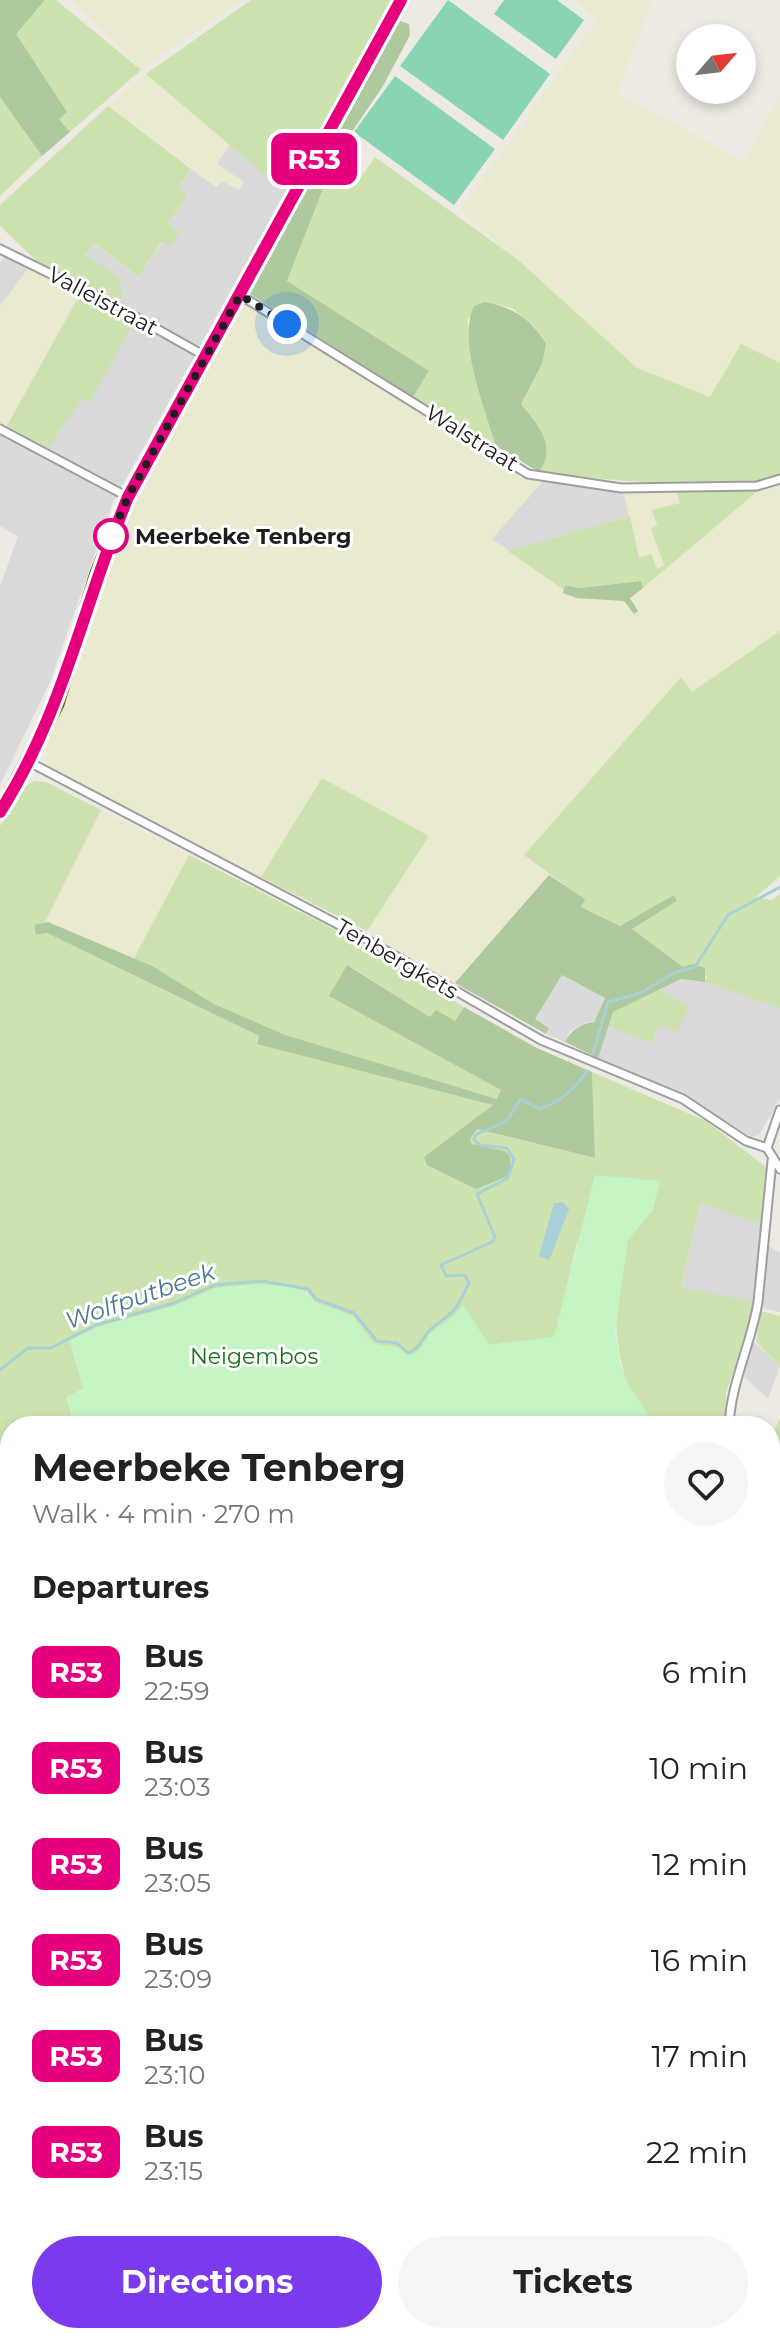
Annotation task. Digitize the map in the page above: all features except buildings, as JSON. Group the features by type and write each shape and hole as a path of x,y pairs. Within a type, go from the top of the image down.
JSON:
{"main road":[{"path":"0,812 57,704 97,573 128,497 401,0"}],"street":[{"name":"Valleistraat","path":"0,249 118,307 205,356"},
{"name":"Walstraat","path":"240,295 528,474 621,488 757,486 780,479"},
{"path":"0,429 128,497"},
{"name":"Tenbergkets","path":"29,762 364,938 541,1040 683,1099 746,1141 767,1148"},
{"path":"780,1110 767,1148 772,1161 780,1169"},
{"path":"730,1416 731,1394 756,1314 772,1161"}],"shaded area":[{"path":"230,144 286,193 113,502 50,682 0,785 0,587 18,536 0,526 0,263 9,251 119,290 119,277 85,256 93,243 139,277 162,242 179,233 168,223 188,195 178,187 191,169 216,187 222,181 238,189 228,172 216,164"},
{"path":"543,481 623,491 630,516 508,551 491,539"},
{"path":"562,975 605,998 594,1023 586,1022 570,1031 565,1042 546,1034 549,1028 535,1019"},
{"path":"681,979 705,982 780,1008 780,1099 759,1135 751,1137 691,1099 598,1058 607,1026 652,1043 659,1025 689,1006 658,989"},
{"path":"700,1202 763,1225 756,1302 681,1289"},
{"path":"768,1245 780,1253 780,1312 761,1308"},
{"path":"753,1341 780,1366 768,1399 739,1372"}],"green space":[{"path":"0,0 45,0 16,34 67,112 59,119 70,132 42,156 0,97"},
{"path":"45,0 56,0 141,70 70,132 59,119 66,112 15,34"},
{"path":"73,0 241,0 141,70"},
{"path":"251,0 391,0 286,193 146,74"},
{"path":"448,0 550,74 503,140 400,66"},
{"path":"504,0 557,0 584,20 556,59 494,14"},
{"path":"575,0 652,0 617,94 744,161 780,96 780,363 741,344 711,397 637,368 460,210 597,19"},
{"path":"400,21 409,24 410,35 383,86 347,139 330,171 287,281 429,371 413,397 250,294"},
{"path":"146,74 230,144 217,164 244,182 239,190 222,181 217,187 108,106"},
{"path":"395,76 495,149 454,205 354,132"},
{"path":"0,97 42,156 0,196"},
{"path":"108,106 191,169 178,187 188,195 168,223 180,232 170,246 161,242 139,277 94,243 85,255 119,277 122,296 116,304 43,267 0,226 0,205"},
{"path":"375,157 517,259 637,368 710,397 741,344 780,363 780,474 761,480 700,484 626,481 539,472 547,453 544,436 521,404 542,364 535,327 512,308 485,302 467,320 476,378 496,446 413,397 429,372 287,281 330,171 355,186"},
{"path":"33,262 82,290 7,426 0,425 0,306"},
{"path":"83,290 136,319 90,402 83,398 48,448 7,426"},
{"path":"485,302 505,307 520,316 534,327 546,344 542,364 521,404 544,436 547,453 539,472 496,446 474,375 469,338 474,306"},
{"path":"246,304 525,477 543,481 492,539 564,590 564,594 576,598 624,601 633,614 630,598 759,490 780,484 780,631 692,693 682,678 524,855 549,875 455,983 367,931 428,836 322,778 261,877 50,769 45,760 44,748 76,673 130,514 242,305"},
{"path":"676,490 680,503 651,529 664,566 656,569 639,558 623,491"},
{"path":"676,490 759,490 643,588 641,581 579,588 565,585 564,590 508,551 630,516 639,558 651,554 657,569 664,565 651,529 657,525 652,510 680,503"},
{"path":"641,581 643,588 630,598 638,611 634,614 624,601 576,598 563,593 565,585 579,588"},
{"path":"780,631 780,876 756,897 772,900 780,894 780,1008 705,982 707,977 683,967 631,929 677,901 620,926 580,907 584,899 524,855 681,677 692,692"},
{"path":"322,778 429,836 367,931 261,877"},
{"path":"35,781 46,782 101,810 45,922 34,926 36,935 47,933 259,1036 257,1043 494,1105 424,1157 505,1151 472,1144 470,1139 477,1129 595,1158 592,1072 706,1121 765,1166 768,1175 763,1225 700,1203 681,1288 756,1302 726,1393 726,1416 650,1416 630,1390 618,1340 617,1287 628,1239 653,1210 577,1242 555,1337 489,1345 456,1317 432,1333 419,1352 409,1356 396,1347 374,1344 352,1316 314,1302 307,1292 216,1288 175,1306 98,1327 70,1341 83,1389 66,1397 72,1416 0,1416 0,826 27,785"},
{"path":"101,810 189,855 134,958 45,922"},
{"path":"189,855 347,936 464,1007 455,1021 430,1017 348,965 502,1091 497,1099 285,1036 212,1003 134,958"},
{"path":"549,875 585,899 581,907 620,926 674,895 677,901 632,929 683,967 693,964 705,968 705,982 681,979 613,1012 598,1058 565,1042 577,1028 594,1023 605,998 562,975 535,1019 549,1028 546,1034 455,983"},
{"path":"48,922 152,966 212,1003 285,1035 497,1099 501,1090 329,996 347,965 430,1017 436,1010 455,1021 464,1007 537,1048 592,1072 595,1158 477,1129 470,1139 472,1144 505,1151 510,1156 511,1168 506,1177 476,1189 427,1165 424,1157 493,1105 257,1044 259,1036 47,933 36,935 34,925"},
{"path":"658,989 689,1006 678,1032 659,1025 652,1043 607,1026 612,1012"},
{"name":"Neigembos","path":"595,1175 660,1181 653,1210 628,1240 615,1331 620,1363 628,1384 649,1416 72,1416 66,1397 83,1389 70,1340 98,1327 175,1306 216,1288 262,1284 301,1288 314,1302 352,1316 374,1344 396,1347 409,1356 417,1352 432,1332 463,1305 489,1345 554,1337"},
{"path":"761,1311 780,1316 780,1366 756,1342"}],"water":[{"path":"563,1202 569,1209 549,1260 539,1256 554,1203"}],"waterway":[{"name":"Wolfputbeek","path":"593,1053 608,1002 641,993 674,973 695,967 728,915 780,887"},
{"name":"Wolfputbeek","path":"0,1370 28,1348 51,1348 96,1325 174,1303 215,1285 262,1281 308,1289 316,1299 354,1313 377,1341 397,1343 408,1353 412,1351 431,1329 454,1310 469,1283 465,1275 446,1276 441,1265 492,1242 495,1237 477,1194 508,1178 514,1159 507,1148 480,1145 474,1140 475,1135 507,1121 520,1099 540,1109 554,1102 573,1089 587,1071"}],"bus line":[{"name":"R53","path":"0,812 57,704 97,573 128,497 401,0"}],"place":[{"name":"Meerbeke Tenberg","path":"111,536"}],"route":[{"path":"111,536 110,539 128,497 240,295 287,324"}]}
